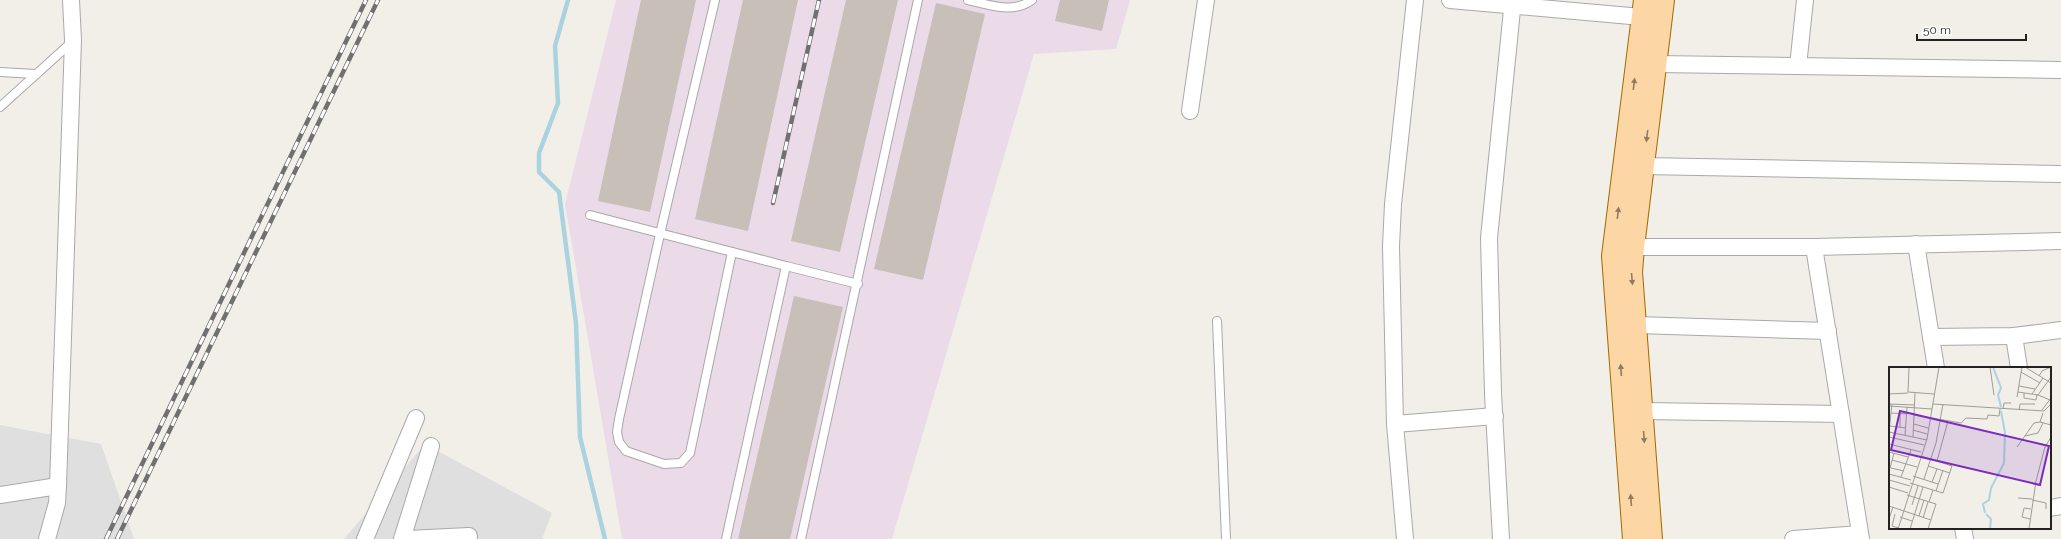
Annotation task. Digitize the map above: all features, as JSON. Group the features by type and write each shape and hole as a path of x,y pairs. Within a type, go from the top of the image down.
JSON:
{"main road":[{"path":"1634,539 1614,282 1643,166 1656,64 1653,9"},
{"path":"1651,539 1632,272 1623,247 1653,9"}],"street":[{"path":"47,539 57,503 58,486 73,40 71,0"},
{"path":"1190,111 1206,0"},
{"path":"1405,539 1395,424 1390,246 1393,204 1415,0"},
{"path":"1450,0 1653,9"},
{"path":"1798,66 1805,0"},
{"path":"1501,539 1489,238 1512,3"},
{"path":"1656,64 2061,70"},
{"path":"1643,166 2061,174"},
{"path":"1623,247 1814,247 2061,241"},
{"path":"1916,244 1936,367"},
{"path":"1793,539 1861,537 1814,247"},
{"path":"1636,325 1828,331"},
{"path":"1931,337 2014,336 2061,330"},
{"path":"2014,336 2019,367"},
{"path":"1642,411 1841,414"},
{"path":"1395,424 1495,416"},
{"path":"365,539 416,418"},
{"path":"402,539 431,446"},
{"path":"0,495 58,486"},
{"path":"2051,508 2061,506"},
{"path":"1963,529 1965,539"},
{"path":"408,539 469,536"}],"lane":[{"path":"715,0 660,234 617,432 619,442 626,451 664,464 681,463 690,453 732,252"},
{"path":"801,539 858,284 918,0"},
{"path":"968,0 1000,8 1013,8 1026,5 1032,0"},
{"path":"0,107 73,40"},
{"path":"0,72 36,74"},
{"path":"590,215 858,284"},
{"path":"726,539 786,266"},
{"path":"1217,321 1226,539"}],"shaded area":[{"path":"616,0 1130,0 1116,49 1034,54 892,539 622,539 565,204"},
{"path":"0,425 101,444 134,539 0,539"},
{"path":"425,444 552,513 542,539 344,539"}],"building":[{"path":"641,0 696,0 650,212 598,201"},
{"path":"743,0 798,0 748,231 695,219"},
{"path":"846,0 898,0 840,252 791,241"},
{"path":"1060,0 1109,0 1102,31 1055,21"},
{"path":"936,3 985,14 923,280 874,269"},
{"path":"794,296 843,307 790,539 738,539"}],"waterway":[{"path":"568,0 555,46 558,103 539,153 539,172 559,192 576,323 580,437 605,539"}],"railway":[{"path":"106,539 366,0"},
{"path":"117,539 378,0"},
{"path":"773,203 819,0"}]}
